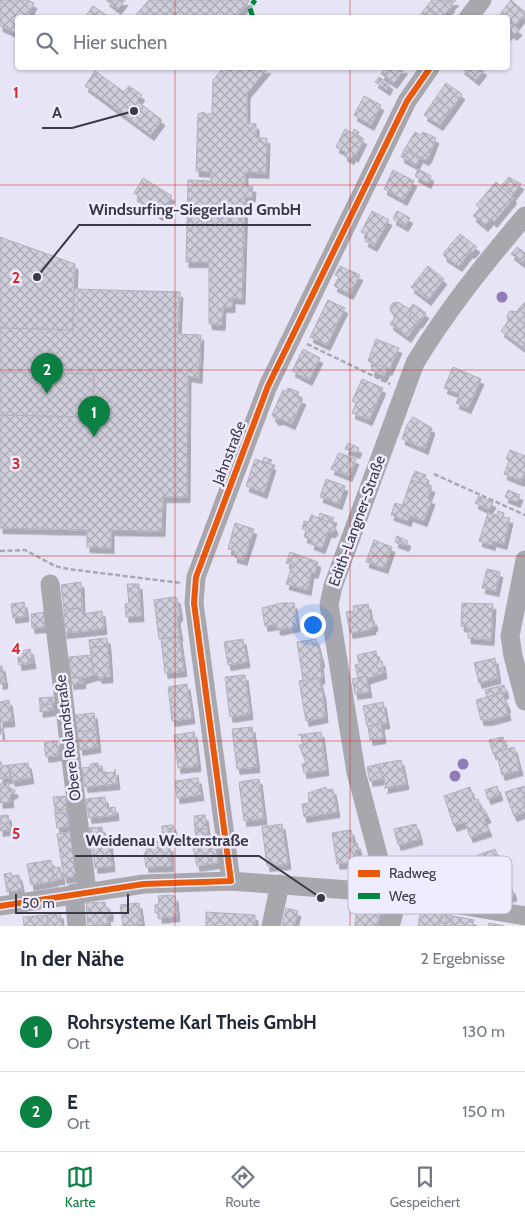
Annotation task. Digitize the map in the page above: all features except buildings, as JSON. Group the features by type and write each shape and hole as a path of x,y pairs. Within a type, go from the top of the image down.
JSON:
{"street":[{"path":"470,15 482,0"},
{"name":"Jahnstraße","path":"231,881 194,603 194,584 204,551 268,386 407,101 429,70"},
{"name":"Edith-Langner-Straße","path":"381,856 356,772 333,638 329,605 331,596 415,363 433,333 475,274 525,216"},
{"path":"525,560 510,636 513,656 525,701"},
{"name":"Obere Rolandstraße","path":"50,584 81,892 77,926"},
{"path":"0,906 81,892 144,884 231,881 348,890"},
{"path":"271,926 280,884"},
{"path":"512,914 525,916"}],"path":[{"path":"302,342 377,379"},
{"path":"434,474 525,515"},
{"path":"0,550 25,550 55,566 68,569 194,584"}],"marked path":[{"path":"252,15 250,8 255,0"}],"cycle path":[{"path":"0,906 144,884 231,881 194,603 196,577 268,386 407,101 429,70"}],"place":[{"name":"A","path":"134,111"},
{"name":"Windsurfing-Siegerland GmbH","path":"37,277"},
{"name":"E","path":"47,394"},
{"name":"Rohrsysteme Karl Theis GmbH","path":"94,437"},
{"name":"Weidenau Welterstraße","path":"321,898"}]}
